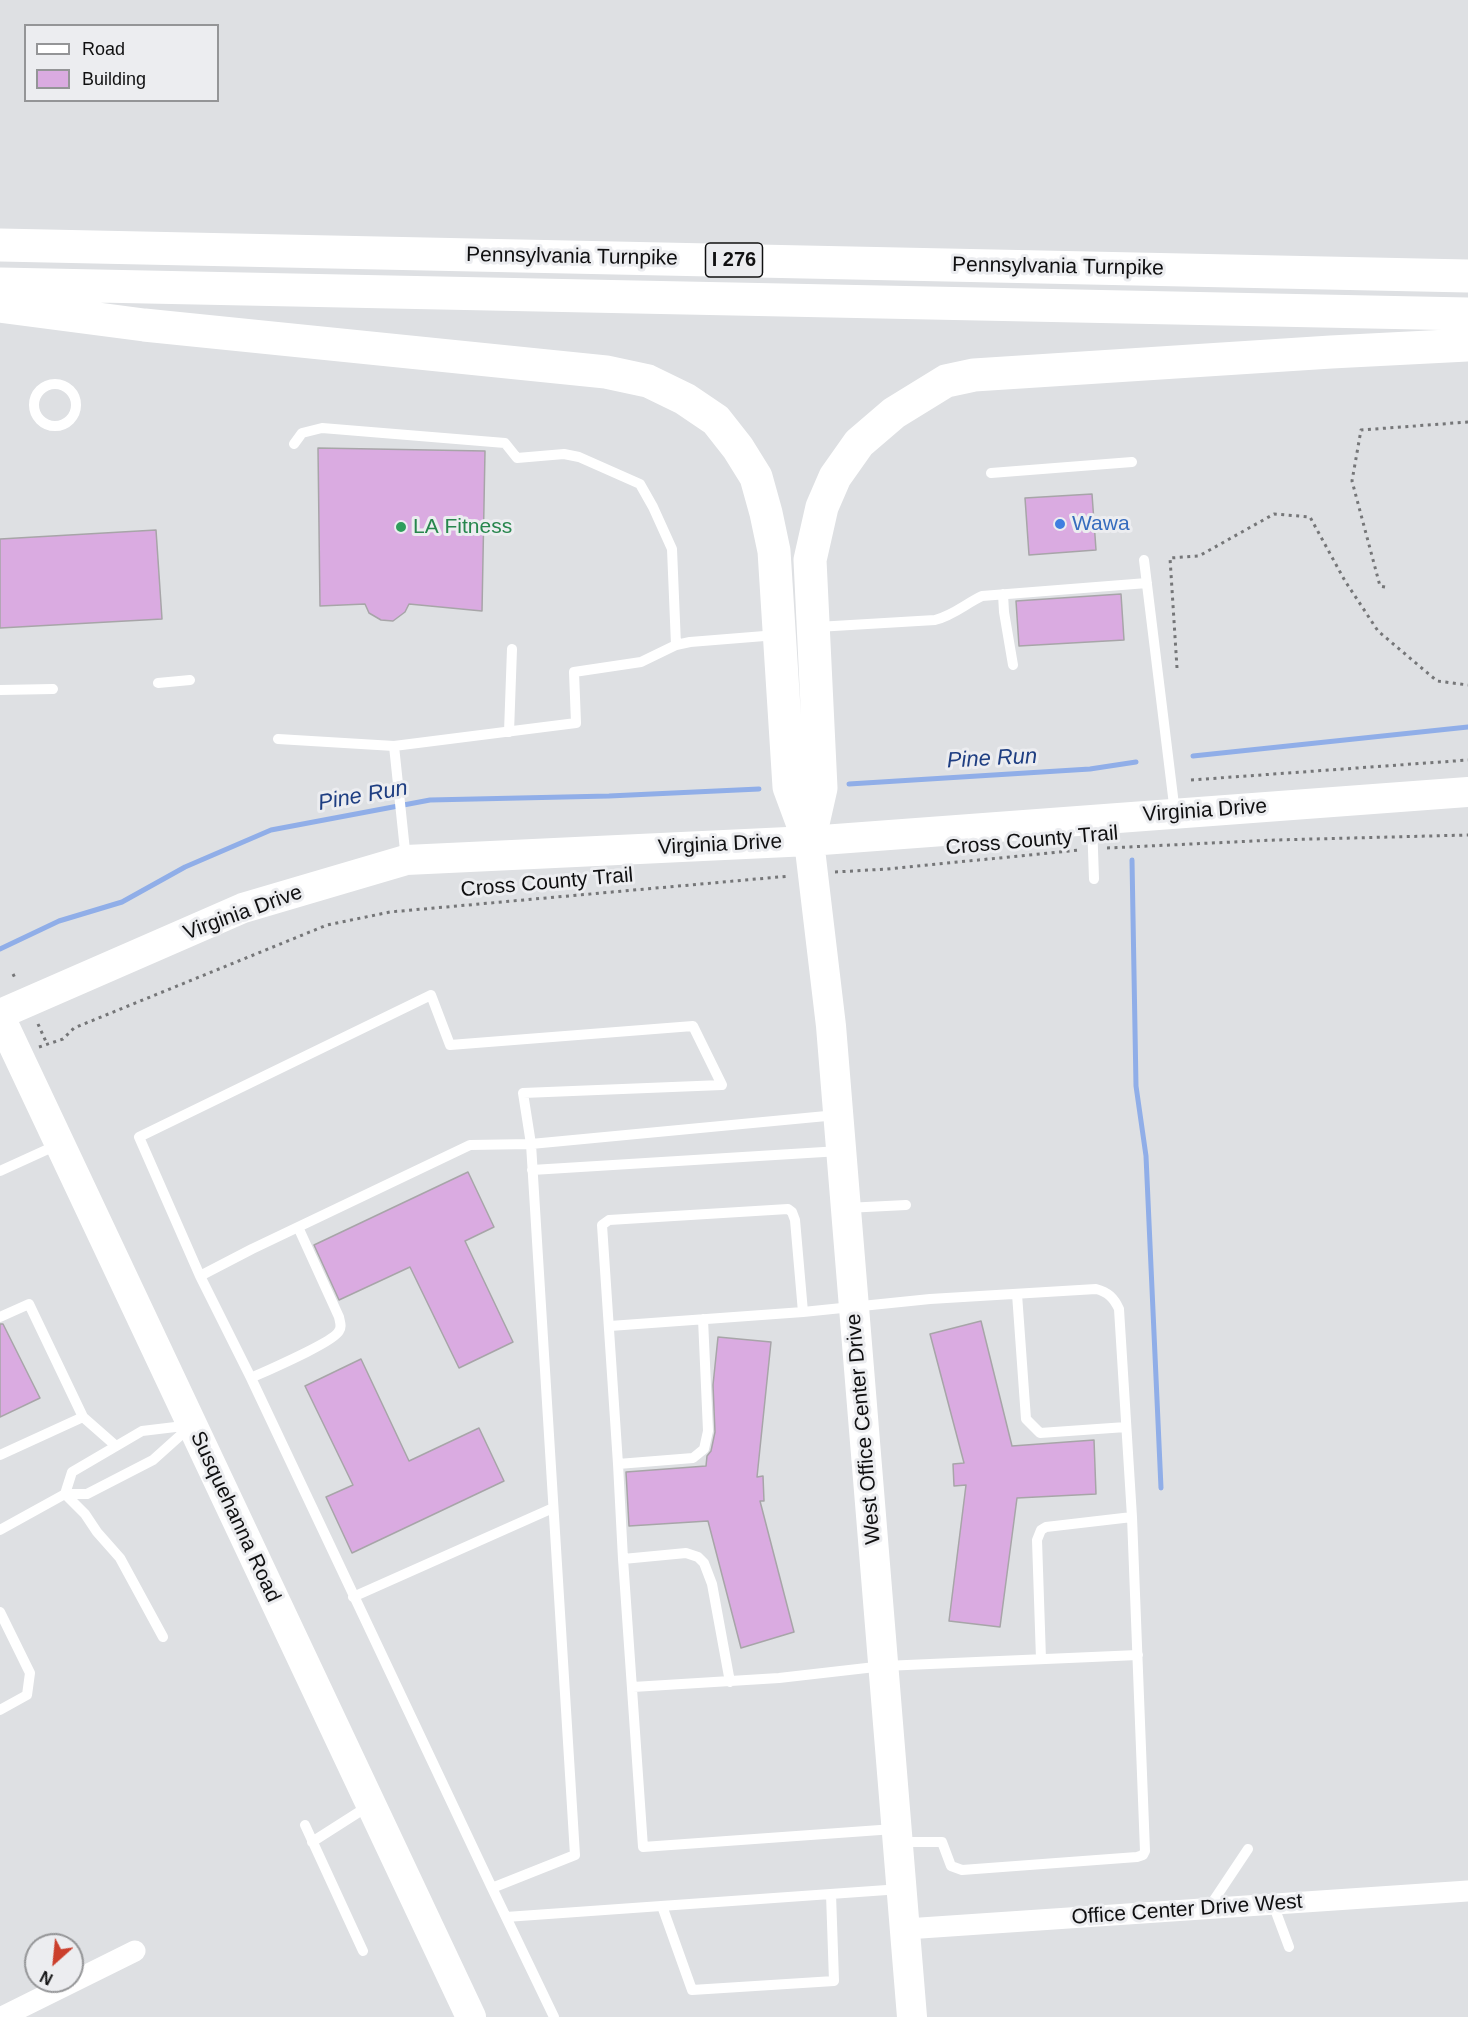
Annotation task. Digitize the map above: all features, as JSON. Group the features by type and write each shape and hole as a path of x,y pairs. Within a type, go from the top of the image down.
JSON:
{"highway":[{"name":"Pennsylvania Turnpike","path":"0,245 1468,276"},
{"name":"Pennsylvania Turnpike","path":"0,284 1468,314"},
{"path":"0,306 144,325 606,372 648,381 686,399 716,420 738,448 756,477 774,551 789,787 809,841"},
{"path":"809,841 821,788 810,560 822,507 835,477 859,443 894,413 946,381 974,375 1468,345"}],"main road":[{"name":"Virginia Drive","path":"0,1016 243,908 406,860 809,841 1092,834 1175,814 1468,792"},
{"name":"West Office Center Drive","path":"809,841 831,1026 912,2017"},
{"name":"Susquehanna Road","path":"0,1016 471,2017"}],"street":[{"name":"Office Center Drive West","path":"906,1929 1468,1891"},
{"path":"2,2017 135,1951"}],"lane":[{"path":"49,384 57,384 72,392 76,400 76,408 74,416 68,422 52,428 38,418 33,403 41,388 49,384"},
{"path":"294,444 302,433 322,428 505,443 517,458 564,454 579,457 639,484 653,507 672,549 676,645"},
{"path":"991,473 1132,462"},
{"path":"1144,560 1175,814"},
{"path":"813,627 935,620 953,615 966,604 982,596 1147,583"},
{"path":"1003,594 1013,665"},
{"path":"278,739 394,746 576,723 574,672 641,662 676,645 690,642 779,635"},
{"path":"509,732 512,649"},
{"path":"158,682 190,680"},
{"path":"0,690 54,689"},
{"path":"394,746 406,860"},
{"path":"1092,834 1094,879"},
{"path":"492,1888 575,1855 531,1144 523,1093 722,1085 693,1026 450,1045 431,995 139,1137 200,1276 251,1378 353,1597 492,1888 554,2017"},
{"path":"200,1276 470,1144 531,1144 838,1114"},
{"path":"0,1171 60,1144"},
{"path":"532,1170 841,1151"},
{"path":"846,1208 906,1205"},
{"path":"609,1326 803,1312 1017,1293 1096,1289 1112,1298 1119,1309 1132,1518 1146,1849 1143,1855 1118,1859 962,1870 951,1866 942,1842 898,1835 643,1847 601,1231 604,1222 788,1209 792,1212 795,1221 803,1312"},
{"path":"251,1378 303,1353 339,1332 341,1324 339,1317 298,1227"},
{"path":"1017,1293 1026,1419 1040,1433 1126,1427"},
{"path":"0,1317 29,1304 83,1417 116,1446"},
{"path":"618,1464 693,1458 704,1449 708,1431 703,1319"},
{"path":"0,1455 83,1417"},
{"path":"65,1494 72,1472 142,1431 192,1425"},
{"path":"0,1530 65,1494 87,1494 153,1460 192,1425"},
{"path":"65,1494 85,1514 97,1532 120,1558 163,1637"},
{"path":"353,1597 553,1508"},
{"path":"1041,1659 1037,1540 1041,1530 1046,1527 1132,1518"},
{"path":"623,1559 686,1553 698,1557 704,1563 712,1584 730,1682"},
{"path":"0,1612 30,1673 27,1695 0,1710"},
{"path":"633,1687 730,1682 884,1666 1138,1655"},
{"path":"312,1842 371,1804"},
{"path":"305,1825 363,1951"},
{"path":"1208,1909 1248,1849"},
{"path":"506,1917 903,1889"},
{"path":"662,1906 692,1990 834,1981 831,1894"},
{"path":"1273,1904 1289,1947"}],"path":[{"path":"1385,587 1380,586 1352,481 1360,430 1468,422"},
{"path":"1177,668 1170,558 1199,556 1274,514 1310,517 1345,581 1378,631 1437,681 1468,685"},
{"path":"1191,780 1468,760"},
{"name":"Cross County Trail","path":"17,1055 63,1040 74,1028 327,925 390,912 887,869 1092,834 1275,840 1468,835"}],"building":[{"name":"LA Fitness","path":"318,448 485,451 482,611 409,604 405,612 393,621 381,620 369,613 365,604 320,606"},
{"name":"Wawa","path":"1092,494 1096,550 1029,555 1025,498"},
{"path":"156,530 162,619 0,628 0,539"},
{"name":"Wawa","path":"1121,594 1124,640 1019,646 1016,601"},
{"path":"468,1172 494,1227 465,1241 513,1342 459,1368 410,1267 339,1300 314,1245"},
{"path":"981,1321 1012,1446 1094,1440 1096,1494 1017,1498 1000,1627 949,1621 966,1485 954,1486 953,1464 964,1463 930,1334"},
{"path":"0,1324 3,1324 40,1398 0,1417"},
{"path":"718,1337 771,1342 757,1477 763,1476 764,1501 760,1501 794,1632 741,1648 708,1521 629,1526 626,1472 706,1466 715,1432 713,1385"},
{"path":"361,1359 409,1461 479,1428 504,1481 352,1553 326,1497 353,1485 305,1386"}],"waterway":[{"name":"Pine Run","path":"1193,756 1468,727"},
{"name":"Pine Run","path":"849,784 1090,769 1136,762"},
{"name":"Pine Run","path":"0,949 59,921 122,902 185,867 271,830 430,800 609,796 759,789"},
{"path":"1132,860 1136,1086 1146,1156 1161,1488"}],"place":[{"name":"Wawa","path":"1060,524"},
{"name":"LA Fitness","path":"401,527"}]}
